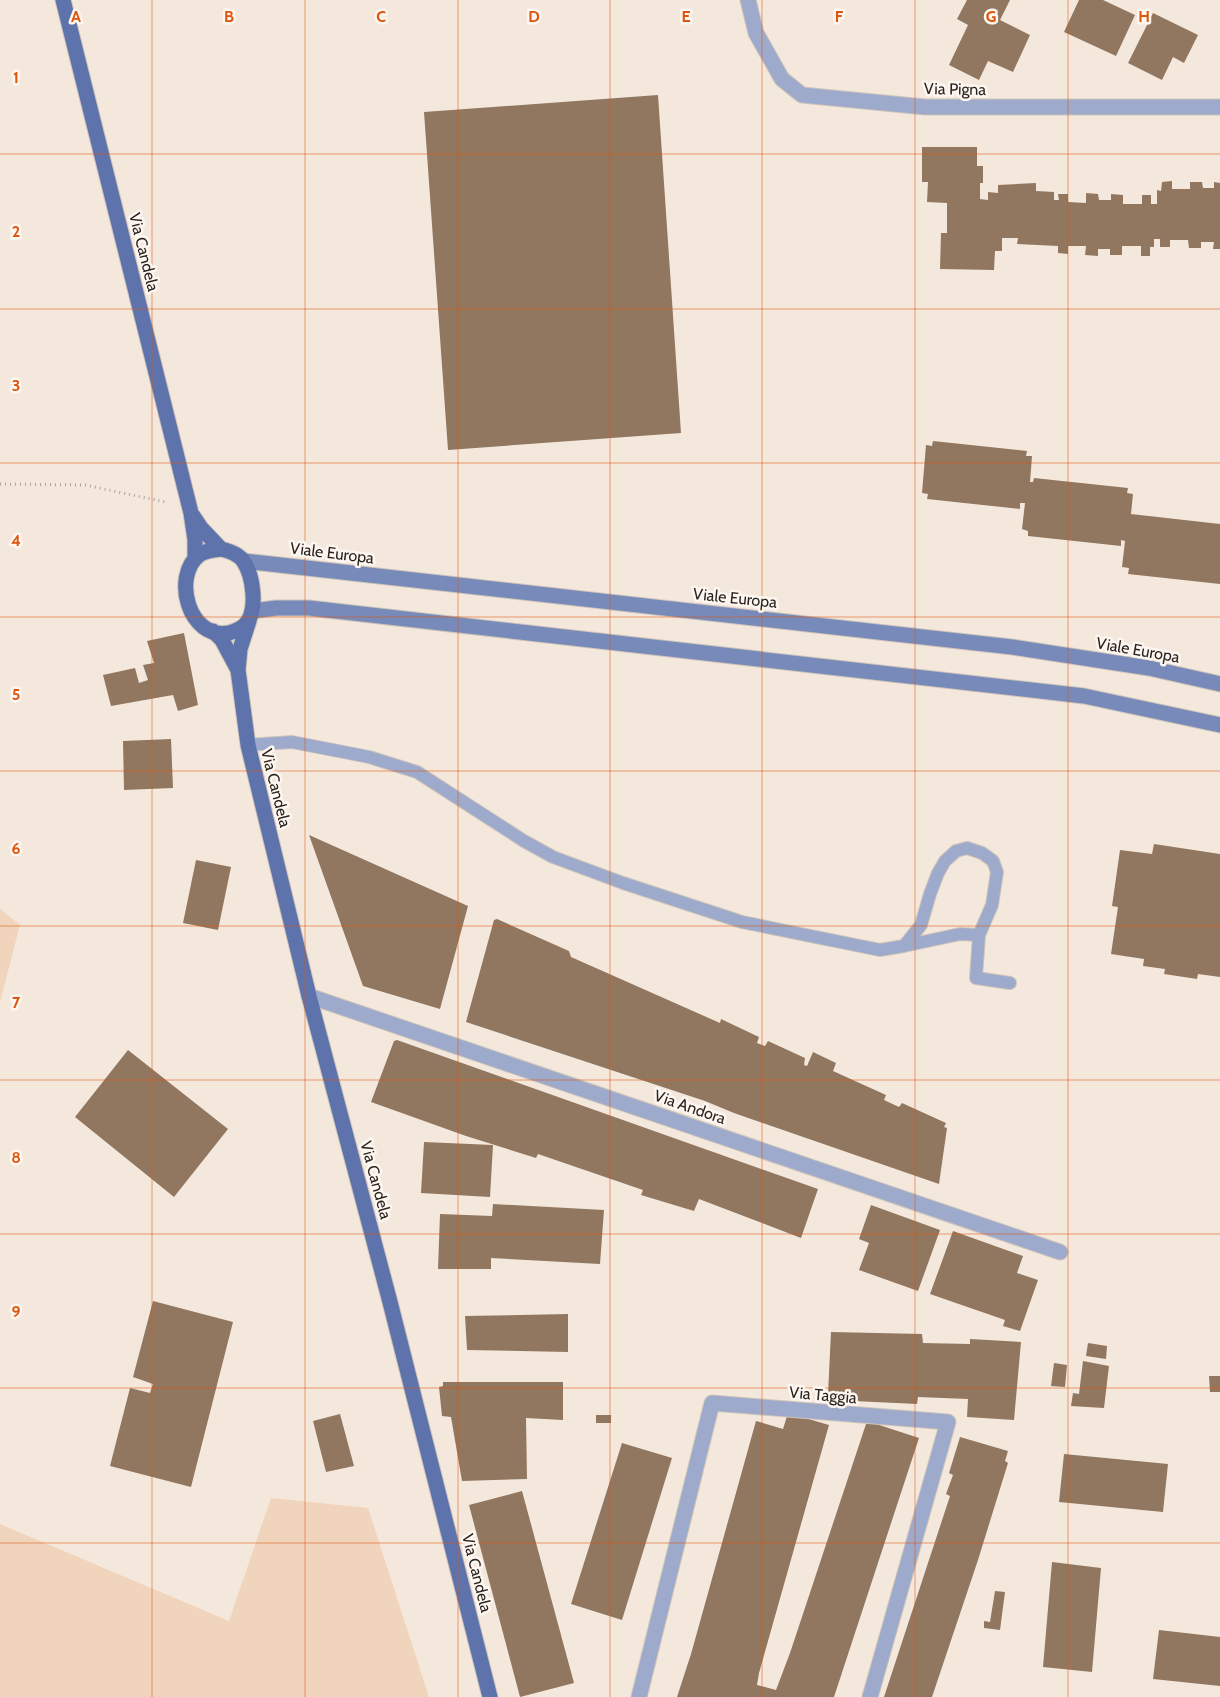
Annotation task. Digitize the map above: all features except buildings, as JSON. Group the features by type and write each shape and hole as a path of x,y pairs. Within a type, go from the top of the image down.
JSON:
{"main road":[{"name":"Via Candela","path":"63,0 190,510 195,540 195,559 187,582 188,603 197,621 203,627 213,631 222,640 238,670"},
{"name":"Via Candela","path":"190,510 201,528 221,549 233,552 244,561 249,572 253,596 250,616 240,649 238,670 248,746 309,996 397,1329 490,1697"},
{"path":"195,559 205,552 221,549"},
{"path":"213,631 223,634 239,630 250,616"}],"street":[{"name":"Via Pigna","path":"748,0 756,33 782,79 802,96 925,107 1220,107"},
{"name":"Viale Europa","path":"244,561 1012,647 1149,668 1220,684"},
{"path":"250,616 276,608 309,608 1084,696 1220,725"},
{"name":"Via Andora","path":"309,996 1060,1252"},
{"name":"Via Taggia","path":"639,1697 712,1403 948,1422 870,1697"}],"lane":[{"path":"248,746 292,742 369,757 417,772 552,857 623,883 742,922 880,950 960,934 979,935"},
{"path":"904,946 921,925 930,894 945,861 956,851 967,848 982,853 993,862 997,872 992,905 979,935 976,978 1010,982"}],"path":[{"path":"0,484 85,485 190,510"}],"shaded area":[{"path":"0,909 20,925 0,1002"},
{"path":"271,1498 368,1508 429,1697 0,1697 0,1524 229,1621"}]}
